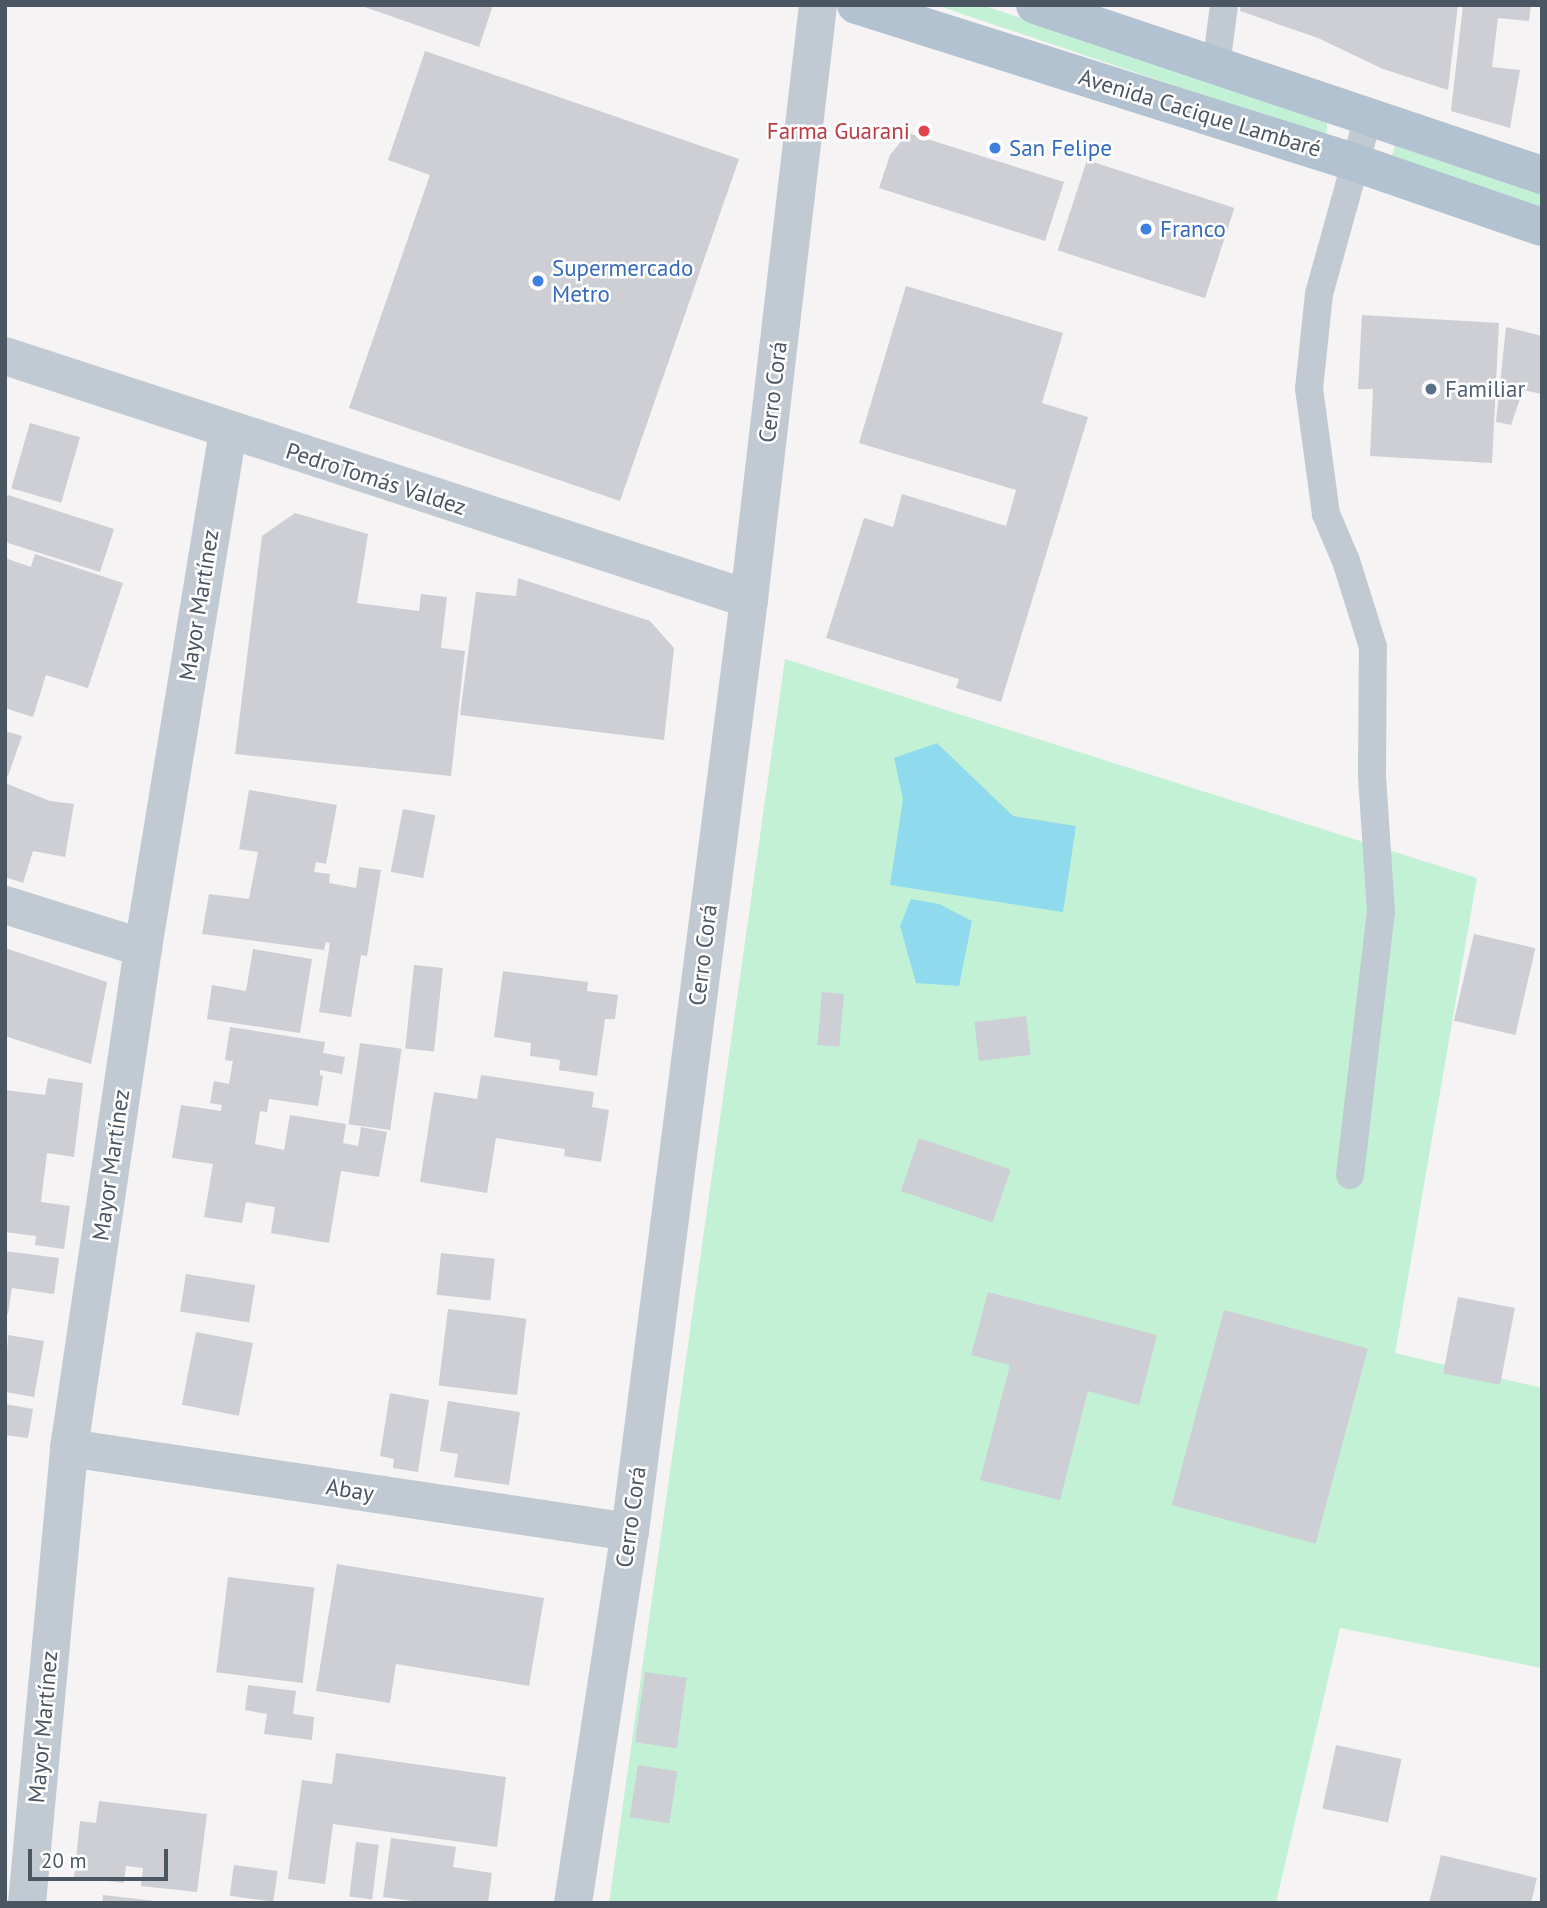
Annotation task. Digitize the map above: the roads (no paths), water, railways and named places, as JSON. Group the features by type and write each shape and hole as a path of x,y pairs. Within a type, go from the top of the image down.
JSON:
{"main road":[{"name":"Avenida Cacique Lambaré","path":"856,5 1353,162 1542,227"},
{"name":"Avenida Cacique Lambaré","path":"1035,5 1542,175"}],"street":[{"name":"Cerro Corá","path":"573,1903 630,1532 749,599 818,5"},
{"name":"PedroTomás Valdez","path":"5,356 749,599"},
{"name":"Mayor Martínez","path":"27,1903 69,1448 143,948 228,431"},
{"path":"5,905 143,948"},
{"name":"Abay","path":"69,1448 630,1532"}],"lane":[{"path":"1216,66 1224,5"},
{"path":"1350,1175 1381,912 1372,775 1373,647 1346,561 1326,513 1309,389 1319,294 1353,162 1368,117"}],"water":[{"path":"937,743 1013,816 1076,826 1063,912 890,885 903,799 894,758"},
{"path":"911,899 939,904 972,921 959,986 916,983 900,926"}],"place":[{"name":"Farma Guarani","path":"924,131"},
{"name":"San Felipe","path":"995,148"},
{"name":"Franco","path":"1146,229"},
{"name":"Supermercado Metro","path":"538,281"},
{"name":"Familiar","path":"1431,389"}]}
